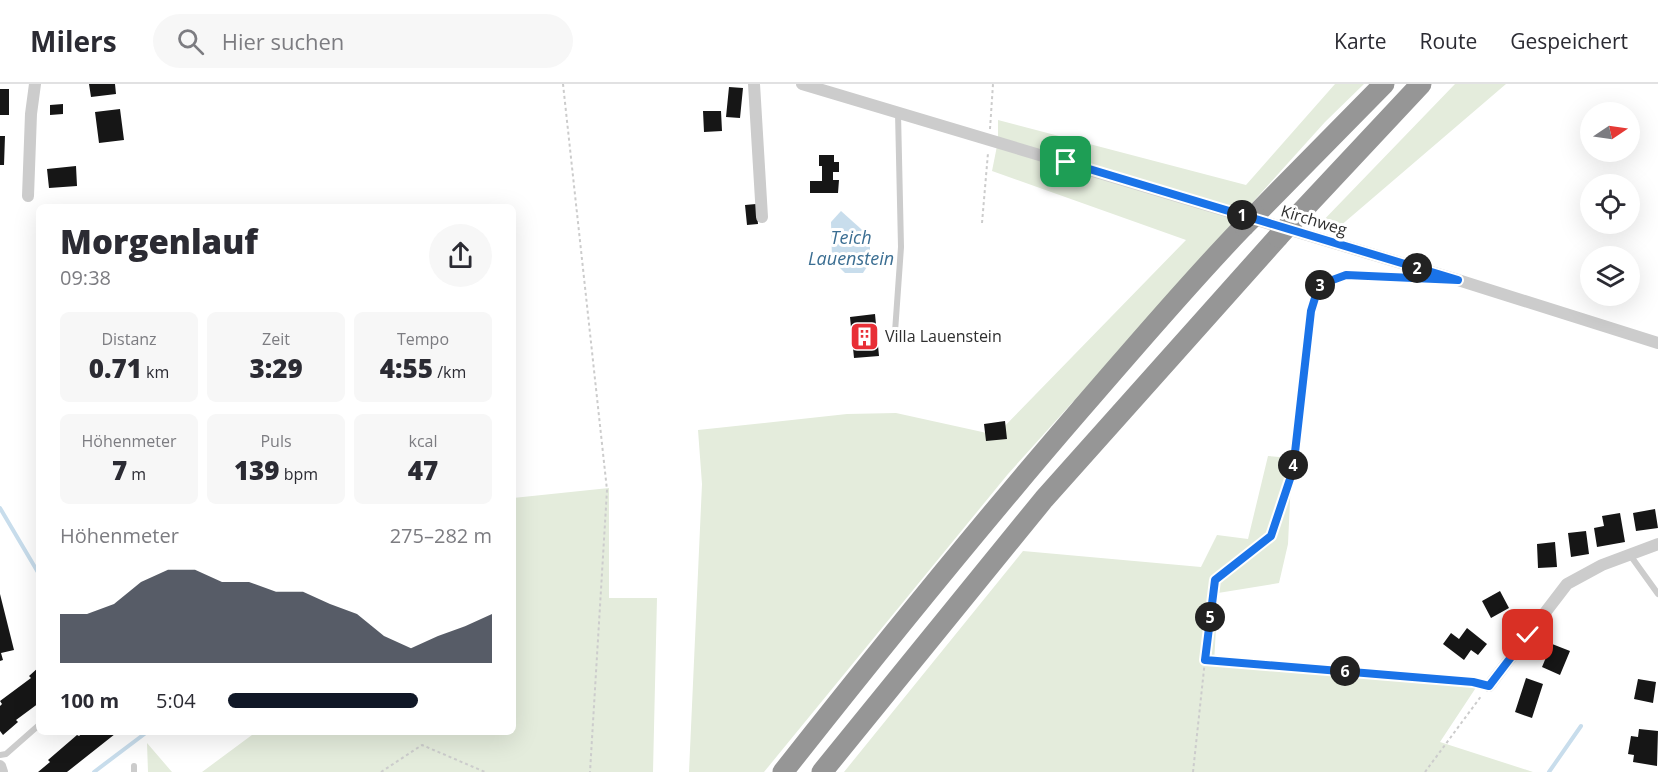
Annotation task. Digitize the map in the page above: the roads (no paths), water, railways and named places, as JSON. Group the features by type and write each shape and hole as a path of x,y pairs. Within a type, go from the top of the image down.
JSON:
{"highway":[{"path":"783,772 875,655 1019,480 1136,346 1249,221 1384,84"},
{"path":"822,772 1044,499 1283,231 1421,84"}],"street":[{"path":"28,196 31,114 35,84"},
{"path":"754,84 762,217"},
{"name":"Kirchweg","path":"802,84 822,87 1658,343"},
{"path":"1489,686 1567,584 1602,565 1658,544"},
{"path":"0,766 2,772"}],"lane":[{"path":"895,332 901,247 898,112"},
{"path":"1629,555 1658,594"},
{"path":"0,755 6,754 36,728"}],"water":[{"name":"Teich Lauenstein","path":"841,211 870,237 870,262 863,273 845,273 832,260 831,222"}],"waterway":[{"path":"0,508 36,569"},
{"path":"1549,772 1581,726"},
{"path":"94,772 143,735"}],"place":[{"name":"Villa Lauenstein","path":"864,336"}]}
